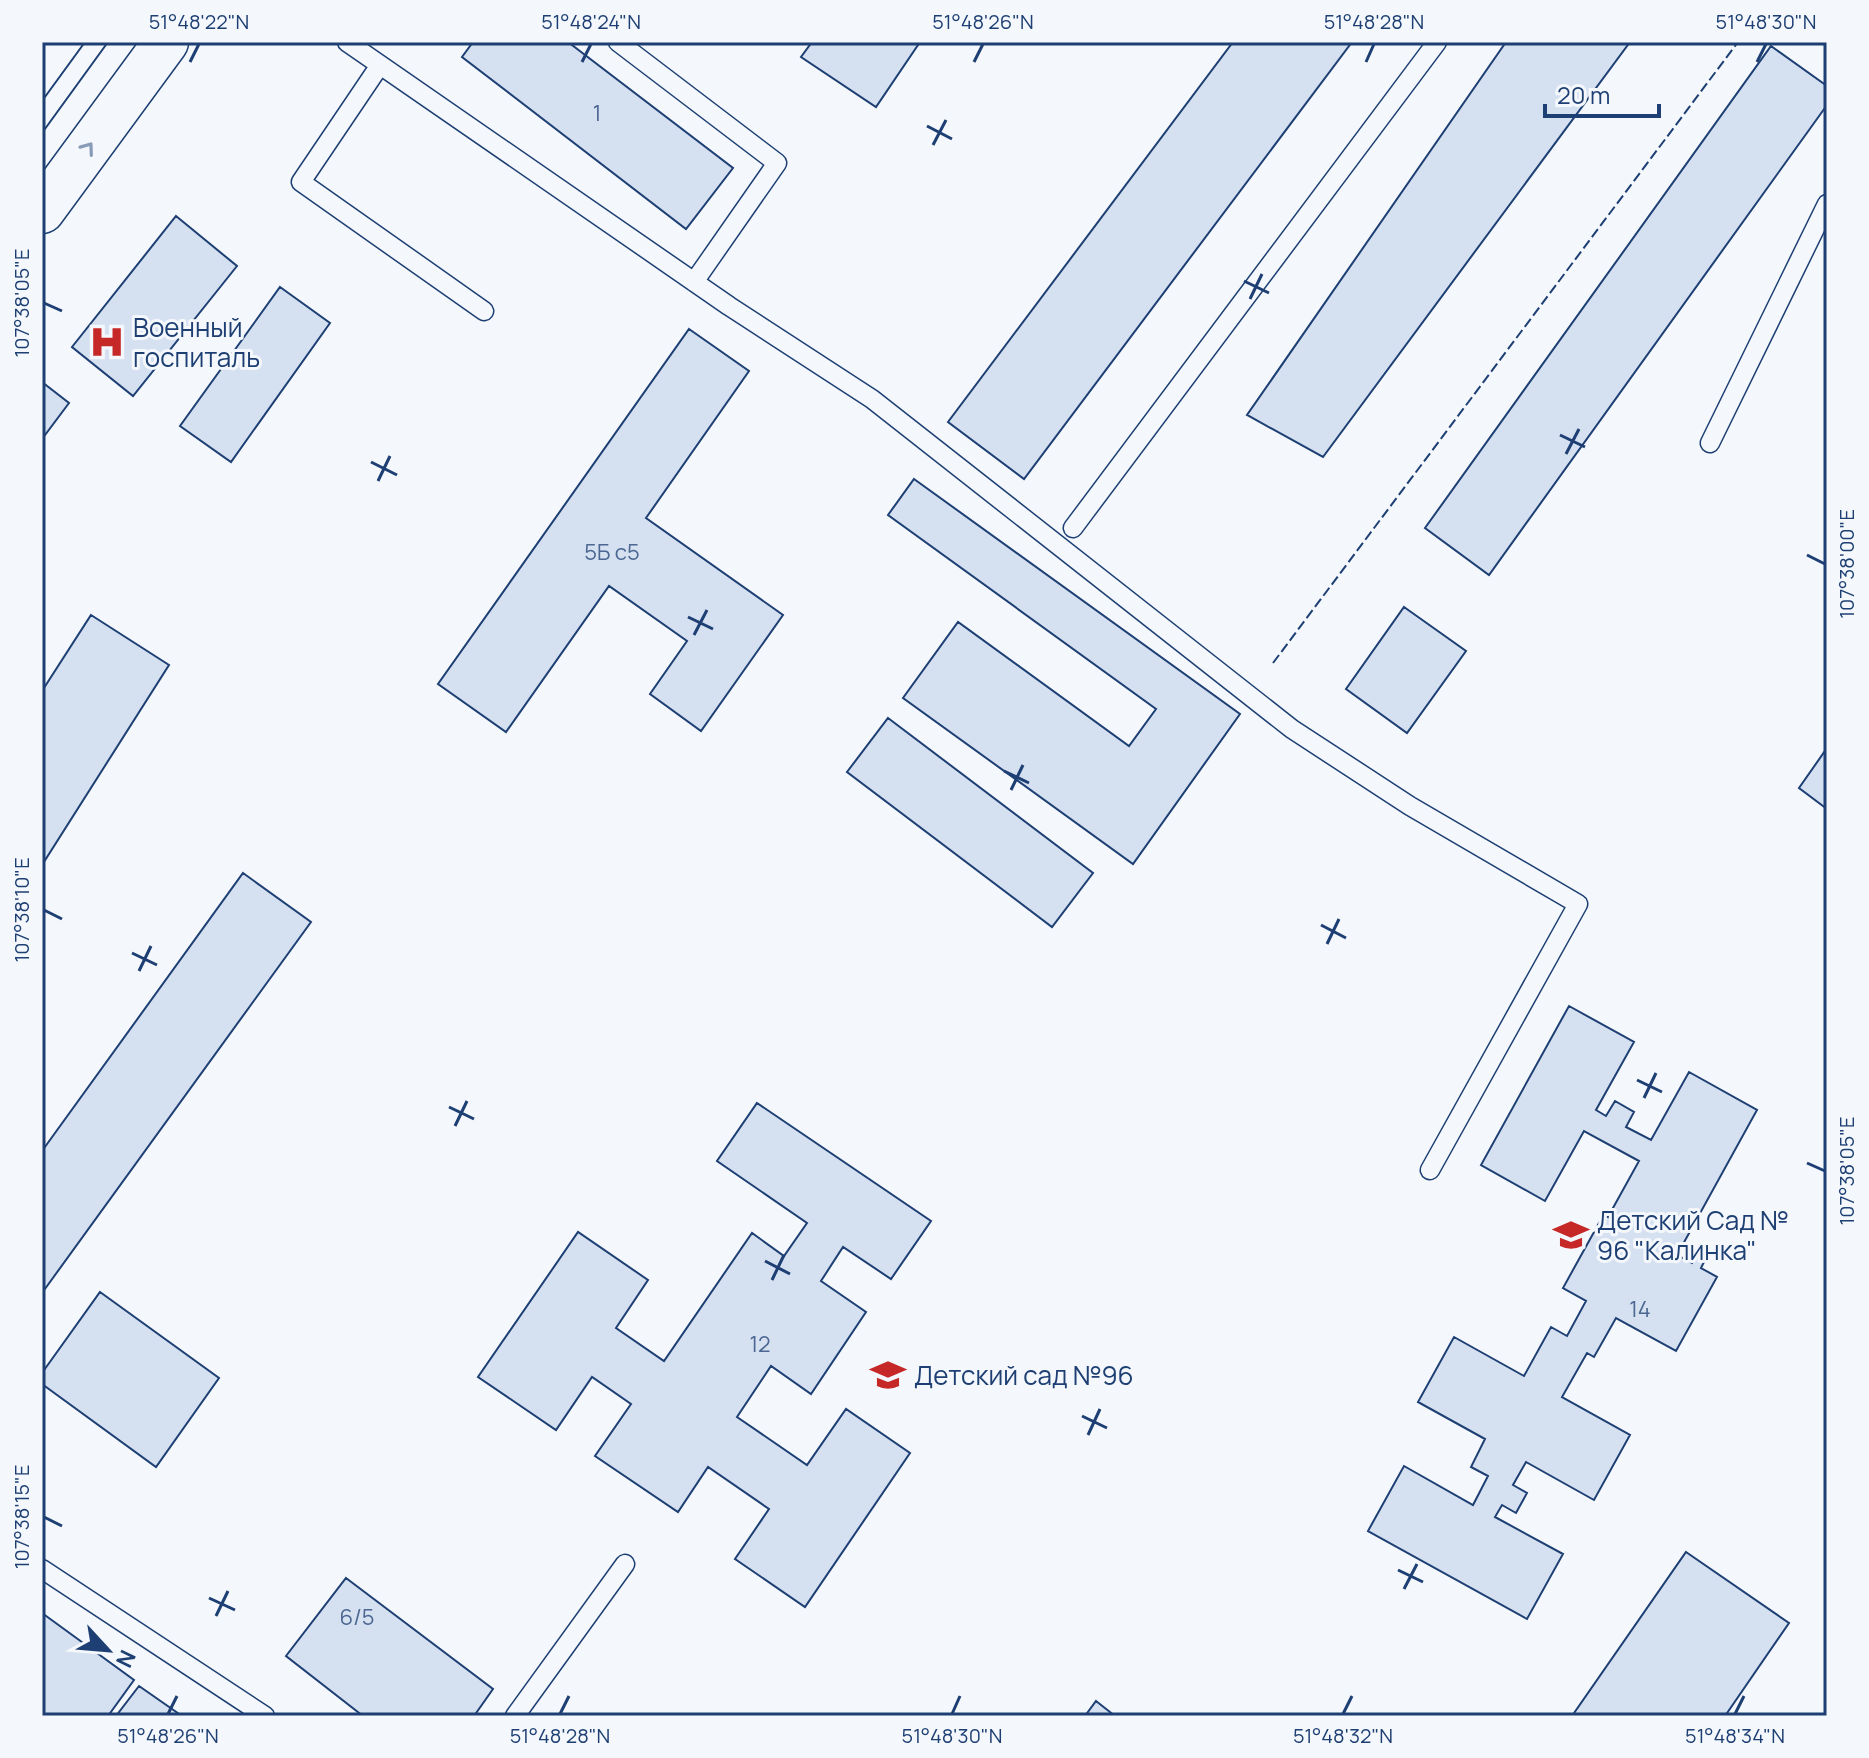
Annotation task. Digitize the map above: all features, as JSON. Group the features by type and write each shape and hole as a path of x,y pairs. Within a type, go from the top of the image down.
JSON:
{"main road":[{"path":"42,211 166,42"}],"lane":[{"path":"347,42 694,282 872,399 1292,729 1410,806 1578,904 1430,1170"},
{"path":"618,42 777,163 694,282"},
{"path":"1073,528 1437,42"},
{"path":"380,65 301,182 484,311"},
{"path":"1710,443 1827,204"},
{"path":"515,1716 625,1564"},
{"path":"42,1569 265,1716"}],"building":[{"path":"473,42 568,42 733,168 686,229 462,57"},
{"path":"812,42 920,42 876,107 801,57"},
{"path":"1233,42 1352,42 1024,479 948,422"},
{"path":"1506,42 1630,42 1323,457 1247,415"},
{"path":"1771,46 1827,86 1827,105 1489,575 1425,528"},
{"path":"176,216 237,266 133,396 72,347"},
{"path":"280,287 330,323 231,462 180,426"},
{"path":"689,329 749,371 646,518 783,615 701,731 650,694 687,641 609,586 506,732 438,684"},
{"path":"42,382 69,403 42,439"},
{"path":"914,479 1240,714 1133,864 903,698 958,622 1129,746 1156,709 888,515"},
{"path":"1404,607 1466,651 1407,733 1346,689"},
{"path":"91,615 169,665 42,865 42,691"},
{"path":"888,718 1093,873 1052,927 847,772"},
{"path":"1827,748 1827,809 1799,788"},
{"path":"243,873 311,922 42,1293 42,1151"},
{"path":"1569,1006 1634,1042 1596,1110 1606,1116 1615,1101 1634,1112 1626,1127 1651,1140 1689,1072 1757,1110 1677,1255 1692,1263 1696,1255 1705,1260 1701,1268 1717,1277 1676,1351 1616,1318 1594,1357 1587,1353 1562,1397 1630,1435 1594,1500 1526,1462 1513,1485 1527,1493 1516,1513 1502,1505 1495,1517 1563,1554 1527,1619 1368,1531 1404,1466 1473,1505 1488,1476 1471,1467 1485,1439 1418,1402 1454,1337 1524,1376 1551,1327 1567,1336 1586,1301 1563,1288 1604,1214 1608,1217 1639,1161 1584,1131 1545,1201 1481,1165"},
{"path":"757,1103 931,1221 891,1279 843,1247 821,1281 866,1312 811,1394 771,1366 737,1417 807,1465 846,1409 910,1453 805,1607 735,1559 769,1509 708,1467 678,1512 595,1456 631,1404 592,1377 556,1430 478,1377 578,1232 648,1280 616,1328 664,1361 752,1233 784,1256 807,1223 717,1161"},
{"path":"100,1292 219,1378 156,1467 42,1384 42,1373"},
{"path":"1686,1552 1789,1623 1725,1716 1572,1716"},
{"path":"346,1578 493,1689 474,1716 363,1716 286,1656"},
{"path":"42,1613 134,1680 108,1716 42,1716"},
{"path":"139,1686 182,1716 116,1716"},
{"path":"1096,1701 1115,1716 1085,1716"}],"tram line":[{"path":"42,101 85,42"},
{"path":"42,133 108,42"}],"fence":[{"path":"1273,663 1738,42"}],"place":[{"name":"Военный госпиталь","path":"107,342"},
{"name":"Детский Сад № 96 \"Калинка\"","path":"1571,1235"},
{"name":"Детский сад №96","path":"888,1375"}]}
